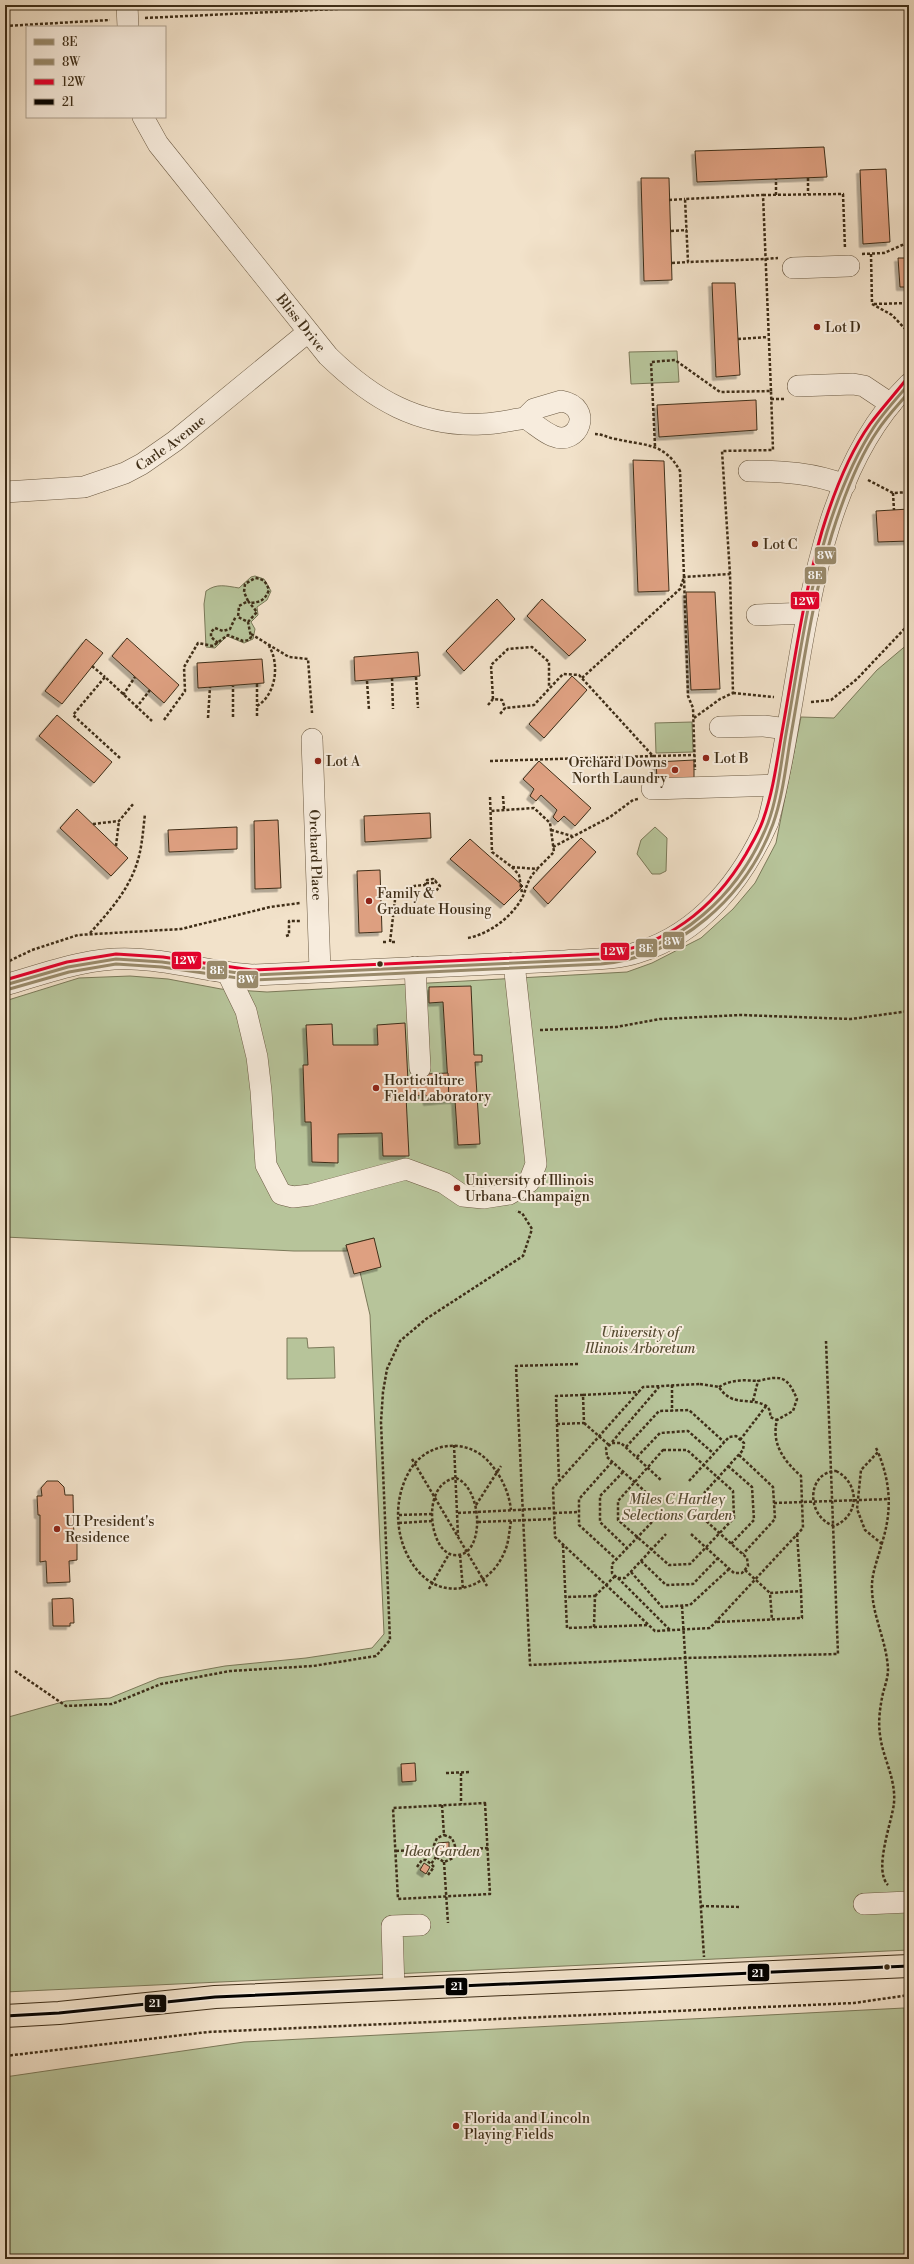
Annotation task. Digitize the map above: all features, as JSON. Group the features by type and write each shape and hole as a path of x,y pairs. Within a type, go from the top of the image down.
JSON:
{"main road":[{"path":"5,2016 59,2013 215,1997 909,1966"}],"street":[{"name":"Bliss Drive","path":"144,118 158,144 308,332 328,356 352,379 375,396 394,406 423,417 455,424 483,424 525,418"},
{"path":"786,263 851,258"},
{"name":"Carle Avenue","path":"5,492 84,487 125,473 142,464 175,441 308,332"},
{"path":"798,386 853,384 864,386 891,404"},
{"path":"5,985 78,964 108,959 164,962 228,974 252,975 612,957 638,953 678,934 715,904 740,875 756,850 768,822 808,613 822,552 845,485 861,449 891,404 909,384"},
{"path":"552,402 570,402 578,409 580,417 579,426 575,432 569,437 560,438 553,436 525,418 534,409 552,402"},
{"path":"749,471 797,472 829,479 845,485"},
{"path":"757,615 808,613"},
{"path":"720,727 764,726 786,729"},
{"name":"Orchard Place","path":"312,739 320,971"},
{"path":"652,789 776,785"},
{"path":"228,974 246,1011 253,1041 261,1091 266,1164 281,1194 293,1197 310,1195 406,1169 444,1182 463,1196 489,1197 509,1194 529,1182 536,1164 514,963"},
{"path":"415,967 420,1068"},
{"path":"864,1904 905,1902"},
{"path":"394,1989 392,1926 420,1925"}],"path":[{"path":"5,26 128,17 421,5"},
{"path":"808,178 808,194"},
{"path":"776,179 776,195"},
{"path":"670,200 776,195 843,194 851,258 884,253 909,242"},
{"path":"733,693 730,574 722,451 773,450 763,196"},
{"path":"685,199 688,262"},
{"path":"671,231 687,230"},
{"path":"871,254 872,304"},
{"path":"672,263 765,259 786,263"},
{"path":"872,304 909,303"},
{"path":"872,304 892,315 909,333"},
{"path":"738,339 768,337"},
{"path":"655,446 651,362 675,360 720,392 771,391"},
{"path":"575,432 580,435 602,434 614,439 655,446 669,455 680,471 688,696 692,703 694,718 696,788"},
{"path":"868,480 893,493 909,492"},
{"path":"893,493 894,510"},
{"path":"684,577 730,574"},
{"path":"582,678 680,589 684,577"},
{"path":"219,643 214,641 211,632 215,628 223,631 230,629 234,624 239,606 249,602 260,602 266,598 269,590 266,582 261,579 255,578 249,580 245,584 244,592 249,602 257,612 248,622"},
{"path":"237,614 238,618 248,622"},
{"path":"164,720 184,691 184,667 198,643 213,646 228,635 243,641 249,640 251,634 248,622"},
{"path":"694,718 720,699 733,693 811,702 831,700 857,678 909,624"},
{"path":"251,634 259,637 269,646 288,657 308,659 312,713"},
{"path":"257,706 264,702 269,695 273,683 275,664 273,652 269,646"},
{"path":"488,705 493,699 491,665 508,649 532,647 549,662 550,687"},
{"path":"92,666 136,708 152,721"},
{"path":"500,714 505,708 534,705 563,674 579,675 653,756"},
{"path":"105,677 73,715 120,758"},
{"path":"123,695 135,677"},
{"path":"416,677 418,708"},
{"path":"392,678 393,709"},
{"path":"367,681 369,710"},
{"path":"256,684 257,716"},
{"path":"233,686 233,717"},
{"path":"208,718 210,687"},
{"path":"136,708 150,690"},
{"path":"493,699 502,700 505,708"},
{"path":"490,761 695,755"},
{"path":"553,847 610,817 633,800 651,799 652,789"},
{"path":"503,796 504,810"},
{"path":"490,797 492,852 512,867 519,875 522,895"},
{"path":"116,846 119,822 134,803"},
{"path":"468,938 481,936 496,926 516,906 528,880 554,852 550,823 534,808 491,811"},
{"path":"90,933 110,911 128,884 137,865 145,814"},
{"path":"93,824 119,822"},
{"path":"551,830 573,836"},
{"path":"512,867 537,869"},
{"path":"395,942 390,942 390,934 395,900 414,886 426,884 436,890 440,886 436,880 429,879 426,884"},
{"path":"5,963 32,950 90,933 182,929 270,907 304,902"},
{"path":"286,936 289,935 289,921 304,921"},
{"path":"521,1031 616,1027 660,1019 741,1015 852,1019 909,1010"},
{"path":"15,1670 66,1706 112,1704 160,1684 230,1671 313,1666 376,1656 390,1640 381,1422 383,1392 387,1370 400,1341 426,1319 523,1256 532,1229 528,1220 522,1213 489,1197"},
{"path":"578,1364 516,1366 522,1520 530,1665 685,1658 838,1654 826,1341"},
{"path":"781,1378 790,1383 797,1398 793,1411 777,1420 776,1435 778,1449 782,1457 801,1476 803,1528 710,1628 655,1631 555,1538 552,1488 643,1387 700,1384 719,1387 726,1383 740,1380 758,1381 781,1378"},
{"path":"753,1401 758,1381"},
{"path":"672,1385 672,1411"},
{"path":"650,1496 607,1457 606,1448 612,1443 659,1387"},
{"path":"719,1387 724,1394 732,1399 753,1401 766,1406 770,1412 770,1417 777,1420"},
{"path":"560,1480 556,1396 639,1392"},
{"path":"583,1395 584,1423"},
{"path":"740,1440 766,1406"},
{"path":"626,1447 659,1411 688,1410 724,1442"},
{"path":"557,1424 584,1423 609,1445"},
{"path":"637,1458 660,1433 667,1432 688,1431 714,1453"},
{"path":"689,1480 729,1437 736,1436 744,1443 743,1450 704,1493"},
{"path":"612,1443 621,1443 662,1481"},
{"path":"511,1510 506,1488 497,1472 477,1452 468,1447 454,1445 441,1447 424,1455 415,1463 409,1472 402,1490 399,1523 401,1538 412,1563 433,1583 448,1589 463,1589 483,1579 493,1571 504,1554 508,1541 511,1521"},
{"path":"454,1445 458,1536"},
{"path":"876,1448 888,1481 890,1499 889,1521 872,1574 872,1590 876,1618 882,1634 888,1672 880,1707 879,1729 881,1744 891,1768 894,1789 894,1804 883,1854 883,1877 905,1902"},
{"path":"663,1450 687,1450 703,1464 733,1491 734,1518 690,1564 669,1565 618,1520 618,1501 663,1450"},
{"path":"834,1526 846,1519 853,1508 856,1500 861,1470 878,1452"},
{"path":"738,1455 773,1487 774,1503 774,1519 742,1554"},
{"path":"412,1458 487,1586"},
{"path":"612,1462 579,1499 579,1524 616,1559"},
{"path":"476,1506 501,1466"},
{"path":"728,1466 752,1487 754,1520 731,1544"},
{"path":"623,1472 600,1496 600,1522 627,1548"},
{"path":"834,1526 820,1518 815,1510 813,1501 814,1491 818,1482 827,1472 832,1472 846,1477 854,1491 858,1515 865,1530 872,1538 882,1544"},
{"path":"456,1478 468,1486 476,1506 478,1522 474,1539 466,1551 460,1555 449,1554 439,1543 434,1533 432,1521 434,1496 443,1483 456,1478"},
{"path":"774,1503 890,1499"},
{"path":"458,1513 554,1508"},
{"path":"554,1513 579,1512"},
{"path":"399,1515 432,1514"},
{"path":"478,1522 554,1520"},
{"path":"692,1534 734,1573 742,1573 745,1570 748,1566 747,1558 705,1520"},
{"path":"399,1523 432,1521"},
{"path":"652,1522 612,1564 612,1573 671,1631"},
{"path":"565,1597 594,1596 616,1577 626,1578 666,1534"},
{"path":"716,1622 802,1618 797,1534"},
{"path":"563,1544 567,1628 648,1625"},
{"path":"429,1589 449,1554"},
{"path":"460,1555 463,1589"},
{"path":"642,1561 666,1585 693,1584 718,1558"},
{"path":"631,1572 662,1607 690,1605 729,1569"},
{"path":"745,1570 770,1593 772,1620"},
{"path":"770,1593 801,1591"},
{"path":"594,1596 594,1627"},
{"path":"682,1606 704,1963"},
{"path":"446,1773 471,1772"},
{"path":"461,1773 461,1804"},
{"path":"486,1803 490,1894 398,1899 394,1808 461,1804 486,1803"},
{"path":"442,1805 444,1835"},
{"path":"444,1835 452,1838 455,1850 453,1858 444,1862 436,1857 434,1849 435,1840 444,1835"},
{"path":"455,1850 488,1848"},
{"path":"396,1851 434,1849"},
{"path":"431,1864 436,1857"},
{"path":"417,1867 422,1860 426,1860 434,1866 428,1875"},
{"path":"444,1862 448,1923"},
{"path":"701,1906 741,1907"},
{"path":"5,2056 208,2032 854,2003 909,1995"}],"green space":[{"path":"677,351 679,382 631,384 629,352"},
{"path":"255,576 264,579 271,591 267,600 257,607 258,615 251,622 255,629 253,639 244,643 227,636 215,648 206,647 204,604 206,591 210,588 218,586 239,588 251,577"},
{"name":"University of Illinois Arboretum","path":"909,643 909,1950 5,1992 5,1718 66,1701 110,1698 159,1678 225,1666 306,1658 372,1648 384,1634 370,1315 360,1272 374,1238 346,1245 347,1251 294,1251 5,1237 5,1001 79,978 130,976 168,979 221,989 267,992 627,972 652,963 701,938 733,909 755,883 776,843 801,717 834,718 877,670"},
{"path":"692,722 693,752 656,753 655,723"},
{"path":"655,827 667,838 666,871 660,874 652,874 637,854 641,840"},
{"path":"287,1338 307,1338 308,1348 334,1347 335,1378 287,1379"},
{"name":"Florida and Lincoln Playing Fields","path":"904,2008 909,2176 909,2259 5,2259 5,2077 244,2042"}],"building":[{"path":"824,147 827,177 697,182 695,151"},
{"path":"886,169 890,242 863,244 860,170"},
{"path":"641,178 669,178 672,280 644,281"},
{"path":"898,258 909,258 909,287 900,287"},
{"path":"712,283 735,283 740,375 716,377"},
{"path":"756,400 757,430 659,437 657,405"},
{"path":"633,460 664,461 669,591 638,592"},
{"path":"909,509 909,541 878,542 876,511"},
{"path":"686,592 715,592 720,689 691,690"},
{"path":"497,599 515,619 464,671 446,651"},
{"path":"542,599 586,640 569,656 527,616"},
{"path":"127,638 179,685 164,703 112,656"},
{"path":"86,639 103,653 62,704 45,691"},
{"path":"418,652 420,676 355,681 354,657"},
{"path":"262,659 264,683 198,688 197,663"},
{"path":"572,676 587,690 544,738 529,724"},
{"path":"57,715 112,762 94,783 39,736"},
{"name":"Orchard Downs North Laundry","path":"694,760 694,778 657,779 656,762"},
{"path":"539,761 591,808 575,826 564,816 558,822 553,817 557,810 541,795 536,801 530,796 534,789 523,779"},
{"path":"77,809 128,858 111,876 60,828"},
{"path":"430,813 431,838 365,842 364,816"},
{"path":"278,820 281,888 255,889 254,821"},
{"path":"237,827 237,849 169,852 168,830"},
{"path":"581,838 596,852 548,904 533,888"},
{"path":"470,839 523,886 504,905 450,859"},
{"name":"Family & Graduate Housing","path":"380,870 382,932 359,933 357,871"},
{"path":"471,986 474,1055 482,1055 482,1062 475,1062 480,1144 458,1145 455,1100 449,1100 443,1002 429,1003 429,987"},
{"name":"Horticulture Field Laboratory","path":"405,1023 408,1081 426,1079 427,1074 448,1073 449,1100 427,1102 426,1095 406,1096 409,1156 383,1156 382,1133 338,1134 338,1163 312,1162 311,1122 305,1122 303,1065 308,1065 306,1025 332,1024 333,1045 378,1045 377,1025"},
{"path":"374,1238 381,1267 354,1274 346,1245"},
{"name":"UI President's Residence","path":"47,1481 58,1481 64,1487 65,1495 73,1495 74,1542 77,1542 77,1560 69,1561 70,1582 47,1583 46,1561 40,1562 40,1515 38,1515 37,1496 42,1496 41,1488"},
{"path":"52,1599 73,1599 74,1623 70,1623 70,1626 53,1626"},
{"path":"415,1763 416,1781 402,1782 401,1764"},
{"path":"449,1842 449,1853 438,1853 438,1843"},
{"path":"424,1863 430,1867 426,1874 420,1870"}],"transit line":[{"name":"12W","path":"5,980 67,962 116,954 163,957 252,970 600,954 645,944 666,934 685,922 703,908 719,892 733,874 746,854 761,824 774,776 809,581 826,517 836,489 862,436 874,418 905,381"},
{"name":"8E","path":"5,985 68,967 116,959 162,962 252,975 601,959 629,954 656,945 680,932 703,915 723,895 741,873 756,849 768,823 777,790 808,607 827,532 841,492 866,439 878,421 909,384"},
{"name":"8W","path":"6,990 69,972 116,964 162,967 252,980 601,964 630,959 657,949 683,936 706,919 727,899 746,876 761,851 773,824 782,791 813,609 832,534 857,467 870,442 889,415 909,392"},
{"name":"21","path":"5,2016 59,2013 215,1997 909,1966"}],"place":[{"name":"Lot D","path":"817,327"},
{"name":"Lot C","path":"755,544"},
{"name":"Lot B","path":"706,758"},
{"name":"Lot A","path":"318,761"},
{"name":"Orchard Downs North Laundry","path":"675,770"},
{"name":"Family & Graduate Housing","path":"369,901"},
{"name":"Horticulture Field Laboratory","path":"376,1088"},
{"name":"University of Illinois Urbana-Champaign","path":"457,1188"},
{"name":"UI President's Residence","path":"57,1529"},
{"name":"Florida and Lincoln Playing Fields","path":"456,2126"}],"park label":[{"name":"Miles C Hartley Selections Garden","path":"677,1508"},
{"name":"Idea Garden","path":"442,1851"}]}
